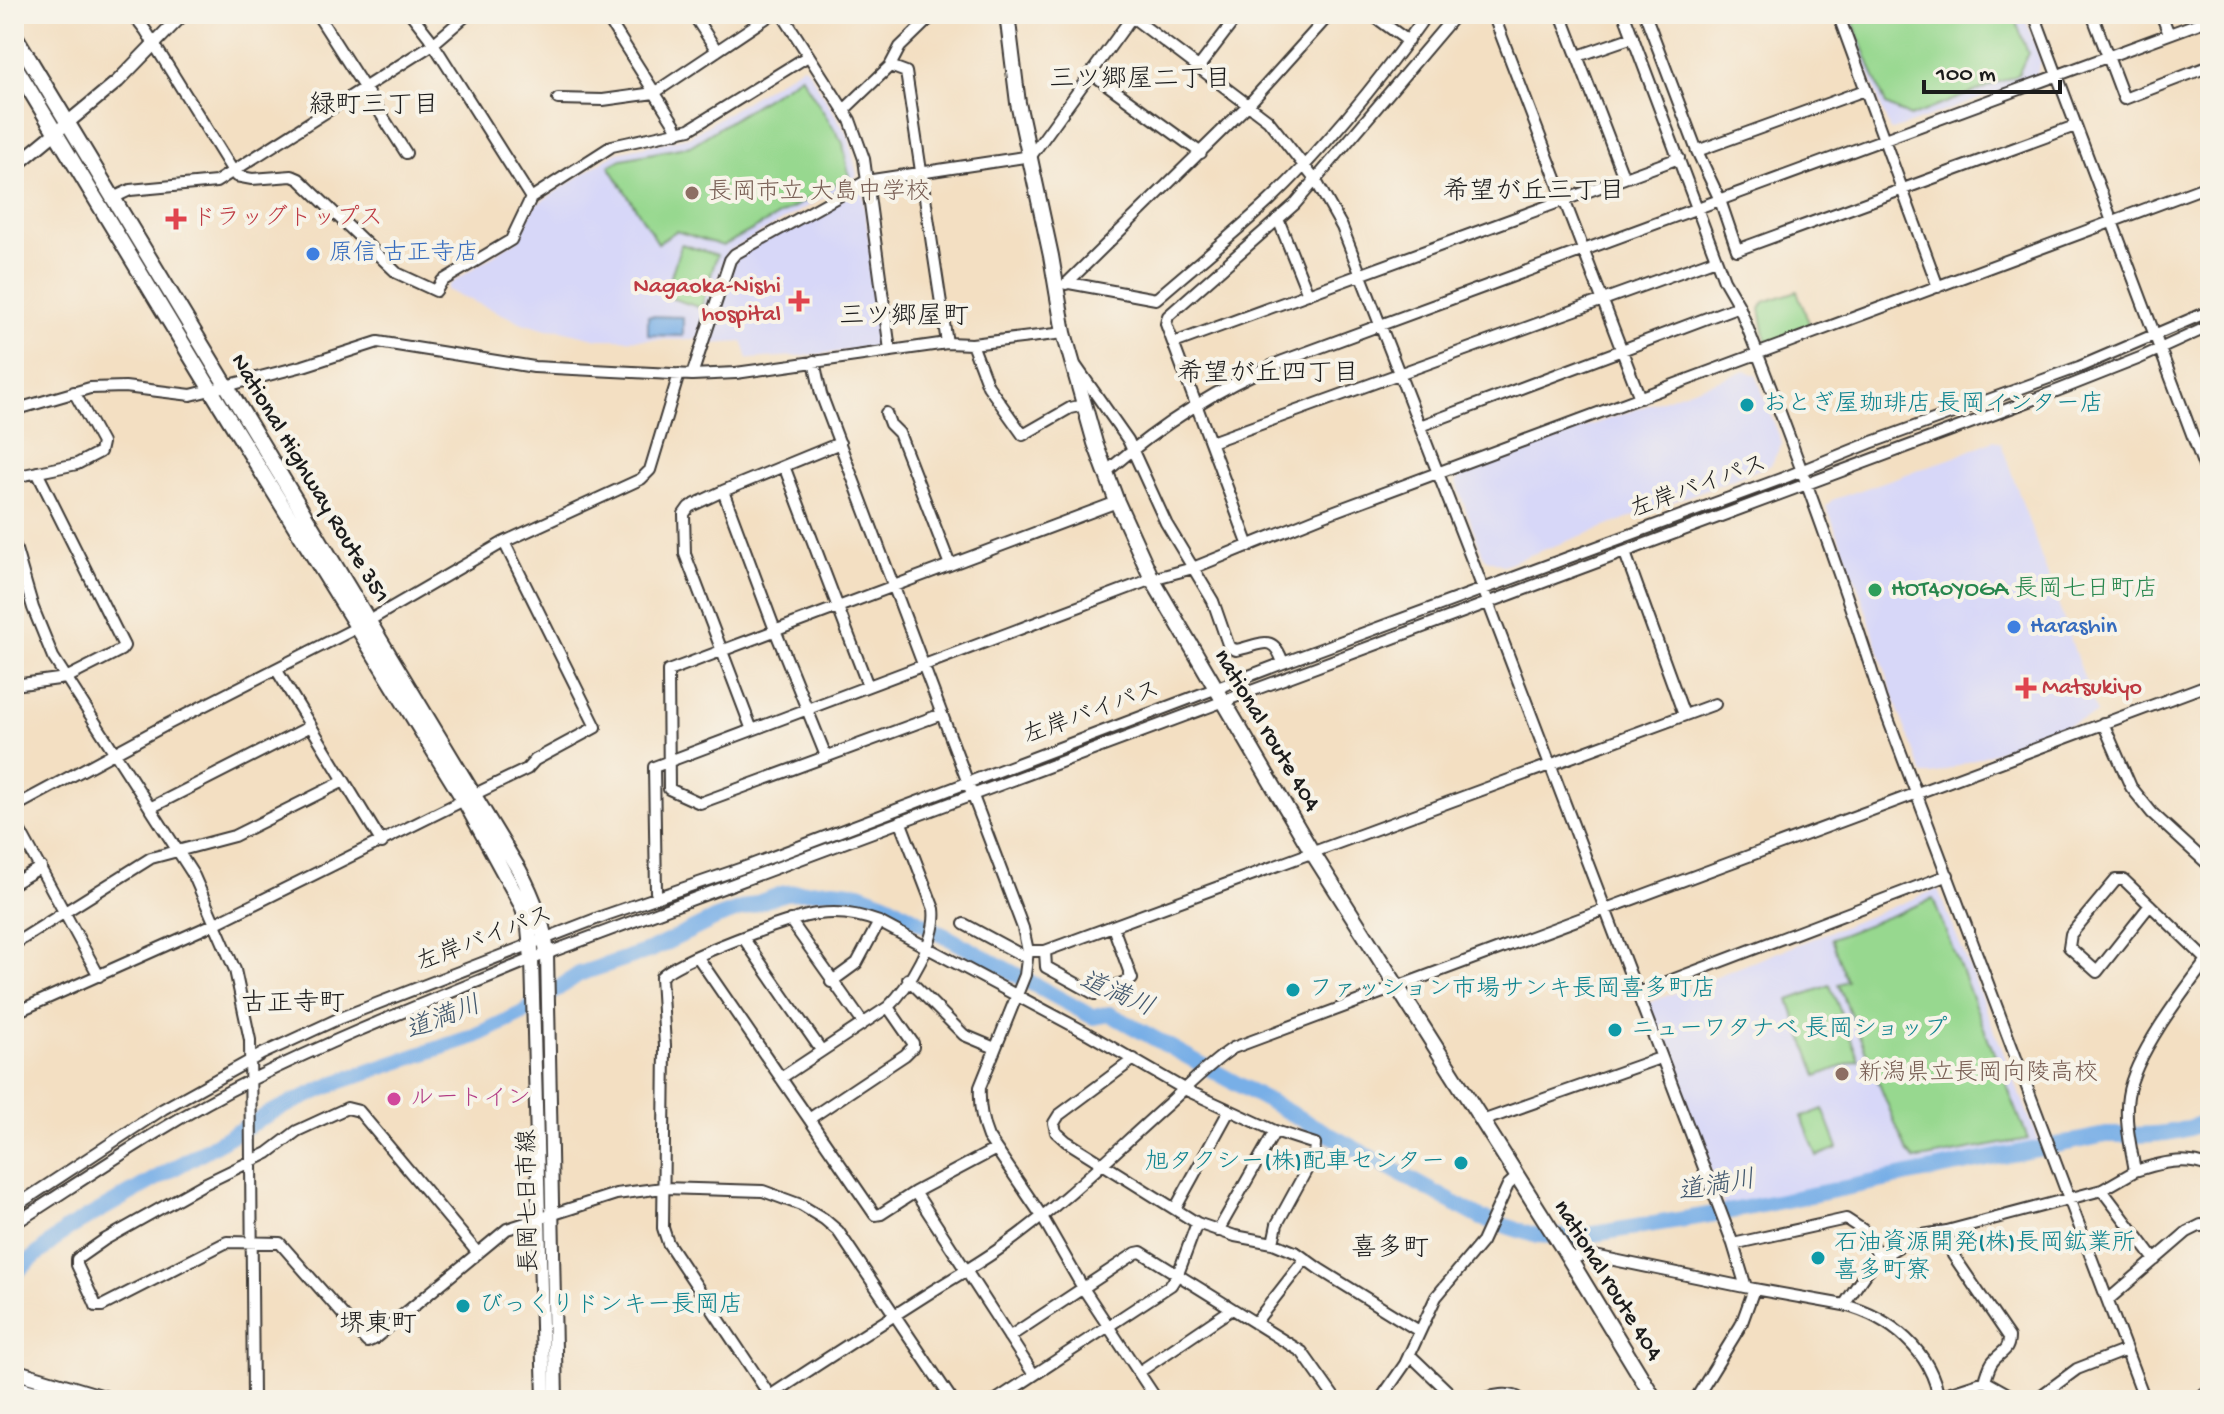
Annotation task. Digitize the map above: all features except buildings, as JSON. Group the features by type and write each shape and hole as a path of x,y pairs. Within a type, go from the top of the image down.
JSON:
{"highway":[{"name":"national route 404","path":"1007,14 1018,103 1063,286 1064,333 1106,472 1152,579 1312,852 1655,1400"},
{"name":"National Highway Route 351","path":"14,34 61,128 211,390 364,624"},
{"name":"National Highway Route 351","path":"14,64 113,198 468,797 528,886 546,938 547,954"},
{"name":"National Highway Route 351","path":"468,797 522,906 532,952"},
{"path":"14,1371 111,1400"},
{"path":"14,1387 59,1400"}],"main road":[{"path":"14,167 118,81 183,14"},
{"name":"長岡七日市線","path":"532,952 544,1400"},
{"name":"長岡七日市線","path":"547,954 556,1400"}],"street":[{"path":"133,14 233,173 244,179 292,176 299,179 397,273 436,291 442,281 511,240 531,198 612,146 690,129 808,56"},
{"path":"317,14 406,153"},
{"path":"411,14 531,198"},
{"path":"113,198 130,190 210,184 233,173 433,44 468,14"},
{"path":"605,14 675,125 677,133"},
{"path":"693,14 717,51"},
{"path":"558,99 603,100 654,93 772,14"},
{"path":"782,14 859,138 890,350"},
{"path":"844,110 890,66 900,47 934,14"},
{"path":"1198,68 1239,14"},
{"path":"1063,286 1201,153 1330,14"},
{"path":"1371,14 1408,41"},
{"path":"1249,546 1166,324 1168,316 1278,219 1427,14"},
{"path":"1063,286 1156,299 1268,202 1310,173 1456,14"},
{"path":"1493,14 1640,398"},
{"path":"1561,14 1624,178"},
{"path":"1624,14 1716,259 1739,306 1802,470 1845,585 1881,700 2145,1400"},
{"path":"1645,14 1737,250 2075,126"},
{"path":"1838,14 1938,287"},
{"path":"2034,14 2210,482"},
{"path":"2092,14 2124,99 2210,66"},
{"path":"2161,14 2169,34"},
{"path":"692,375 730,260 735,254 866,181 1031,156 1133,16 1249,104 1282,136 1310,173 1342,227 1750,1288 1741,1325 1695,1400"},
{"path":"1106,472 1195,404 1255,372 2210,19"},
{"path":"1578,56 1633,37"},
{"path":"890,66 906,72 947,343"},
{"path":"1091,73 1201,153"},
{"path":"1697,151 1865,90"},
{"path":"1174,343 1679,158"},
{"path":"656,892 654,767 1152,579 1193,568 1319,517 2210,185"},
{"path":"1278,219 1308,294"},
{"path":"1211,442 1716,259"},
{"path":"1420,426 1739,306"},
{"name":"左岸バイパス","path":"14,1207 163,1109 251,1060 381,1001 532,952 547,954 901,823 1220,696 1283,663 2079,367 2210,311"},
{"name":"左岸バイパス","path":"14,1224 85,1177 251,1079 532,952 546,938 969,782 1625,553 2059,390 2210,326"},
{"path":"14,410 90,388 125,387 183,395 211,390 303,366 369,343 387,341 472,359 534,367 692,375 728,374 947,343 972,344 1064,333"},
{"path":"972,344 988,386 1023,435 1070,408 1084,405"},
{"path":"814,361 821,394 1023,928 1027,957 1019,992 980,1087 983,1124 1083,1288 1157,1400"},
{"path":"1073,362 1133,449 1166,523 1213,601 1229,647 1236,650 1263,643 1272,644 1278,649 1283,663"},
{"path":"14,807 364,624 504,542 641,479 650,470 679,374"},
{"path":"14,477 77,464 100,452 102,443 74,392"},
{"path":"886,413 890,424 899,433 950,565"},
{"path":"752,730 684,545 684,514 689,507 723,491 840,443"},
{"path":"784,466 868,686"},
{"path":"14,685 66,678 124,646 37,472"},
{"path":"723,491 826,756"},
{"path":"942,714 700,803 669,789 668,671 1117,502"},
{"path":"14,1013 216,923 382,843 527,769 535,760 596,727 504,542"},
{"path":"14,543 44,637 66,678 178,849 203,894 235,970 242,995 251,1060 253,1400"},
{"path":"1625,553 1684,715"},
{"path":"276,669 382,843"},
{"path":"1273,1243 1277,1224 1316,1150 1315,1144 1229,1111 1187,1087 1134,1059 1019,992 879,922 841,913 812,914 697,956 661,977 665,1046 663,1228 668,1243 770,1396 1007,1244 1101,1163 1187,1087 1212,1064 1233,1048 2210,684"},
{"path":"964,924 1027,957 1715,704"},
{"path":"2103,723 2136,794 2152,813 2210,866"},
{"path":"150,808 311,726"},
{"path":"14,944 151,858 248,831 344,781"},
{"path":"14,820 99,976"},
{"path":"781,1078 898,998 927,945 935,922 934,909 901,823"},
{"path":"14,883 41,867"},
{"path":"1638,993 1948,875"},
{"path":"2135,1171 2126,1111 2130,1087 2165,1018 2208,958 2124,880 2116,880 2071,934 2069,947 2097,972 2150,905"},
{"path":"790,920 831,982 863,1023"},
{"path":"831,982 857,963 879,922"},
{"path":"1045,951 1046,967 1095,994 1132,979 1113,927"},
{"path":"744,939 821,1050"},
{"path":"697,956 875,1215 996,1149"},
{"path":"908,979 964,1035 995,1048"},
{"path":"809,1119 910,1051 913,1043 888,1007"},
{"path":"1482,1121 1660,1058"},
{"path":"1134,1059 1059,1115 1054,1123 1056,1132 1197,1223 1273,1243 1297,1253 1419,1331"},
{"path":"477,1252 359,1111 347,1108 297,1131 279,1146 104,1240 77,1259 77,1265 96,1306 102,1306 227,1242 280,1243 367,1342 507,1229 616,1194 663,1188 763,1191 801,1205 838,1231 952,1400"},
{"path":"1175,1209 1229,1111"},
{"path":"1218,1231 1275,1131"},
{"path":"1844,1305 1880,1258 1916,1236 1947,1231 2102,1190 2135,1171 2171,1161 2186,1160 2210,1167"},
{"path":"41,1190 47,1194 69,1181 85,1177"},
{"path":"1380,1400 1398,1375 1436,1297 1477,1250 1508,1185 1517,1177"},
{"path":"2102,1190 2155,1260"},
{"path":"915,1192 1034,1375"},
{"path":"1733,1244 1846,1219 1863,1230 1880,1258"},
{"path":"996,1400 1171,1285 1197,1223"},
{"path":"2108,1300 2194,1227 2201,1225 2210,1228"},
{"path":"1567,1255 1585,1254 1844,1305 1874,1316 1909,1341 1929,1364 1939,1398 1985,1381 1994,1360 2007,1349 2009,1337 1958,1264 1947,1231"},
{"path":"1009,1337 1141,1252 1302,1352 1336,1400"},
{"path":"1255,1323 1305,1259"},
{"path":"1139,1372 1232,1309"},
{"path":"2035,1400 2077,1369 2126,1350"},
{"path":"1409,1354 1457,1400"},
{"path":"1985,1381 2019,1400"},
{"path":"2200,1400 2210,1389"},
{"path":"1476,1400 1515,1395 1522,1400"}],"shaded area":[{"path":"1847,14 2024,14 2041,62 2035,79 1890,131"},
{"name":"長岡市立 大島中学校","path":"802,66 807,68 849,137 857,175 851,182 727,252 699,338 599,339 544,329 525,324 447,290 448,285 518,239 535,205 617,152 689,137"},
{"name":"Nagaoka-Nishi hospital","path":"857,191 863,193 882,342 878,347 748,359 743,342 706,344 735,260 740,254"},
{"path":"1745,371 1756,375 1782,443 1771,465 1503,565 1484,558 1456,483 1462,470"},
{"path":"1994,440 2001,443 2097,714 1933,775 1923,775 1898,710 1858,586 1826,506 1832,500"},
{"name":"新潟県立長岡向陵高校","path":"1938,889 2040,1144 1725,1208 1646,1004"}],"green space":[{"path":"1850,14 2013,14 2028,53 2018,75 1910,117 1886,105"},
{"path":"801,76 843,143 849,177 723,246 676,231 658,243 609,166 622,159 690,146"},
{"path":"681,244 717,255 701,308 665,296"},
{"path":"1797,291 1811,328 1772,344 1766,341 1760,309 1764,302"},
{"path":"1933,899 2028,1139 1915,1160 1907,1152 1838,984 1847,981 1831,939"},
{"path":"1830,985 1859,1060 1817,1076 1789,1000"},
{"path":"1823,1109 1838,1148 1817,1156 1802,1117"}],"water":[{"path":"648,316 683,317 683,336 648,335"}],"waterway":[{"name":"道満川","path":"14,1274 66,1230 272,1112 338,1082 475,1036 521,1014 579,974 651,950 716,918 785,893 834,890 859,893 885,903 1093,1017 1110,1014 1481,1218 1534,1235 1575,1237 1727,1212 2106,1135 2172,1132 2210,1119"}],"place":[{"name":"長岡市立 大島中学校","path":"692,193"},
{"name":"ドラッグトップス","path":"176,219"},
{"name":"原信 古正寺店","path":"313,254"},
{"name":"Nagaoka-Nishi hospital","path":"799,301"},
{"name":"おとぎ屋珈琲店 長岡インター店","path":"1747,405"},
{"name":"HOT40YOGA 長岡七日町店","path":"1875,590"},
{"name":"Harashin","path":"2014,627"},
{"name":"Matsukiyo","path":"2026,688"},
{"name":"ファッション市場サンキ長岡喜多町店","path":"1293,990"},
{"name":"ニューワタナベ 長岡ショップ","path":"1615,1030"},
{"name":"新潟県立長岡向陵高校","path":"1842,1074"},
{"name":"ルートイン","path":"394,1099"},
{"name":"旭タクシー(株)配車センター","path":"1461,1163"},
{"name":"石油資源開発(株)長岡鉱業所 喜多町寮","path":"1818,1258"},
{"name":"びっくりドンキー長岡店","path":"463,1306"}],"district":[{"name":"三ツ郷屋二丁目","path":"1140,81"},
{"name":"緑町三丁目","path":"374,107"},
{"name":"希望が丘三丁目","path":"1534,193"},
{"name":"三ツ郷屋町","path":"904,318"},
{"name":"希望が丘四丁目","path":"1268,375"},
{"name":"古正寺町","path":"293,1005"},
{"name":"喜多町","path":"1390,1250"},
{"name":"堺東町","path":"378,1326"}]}
